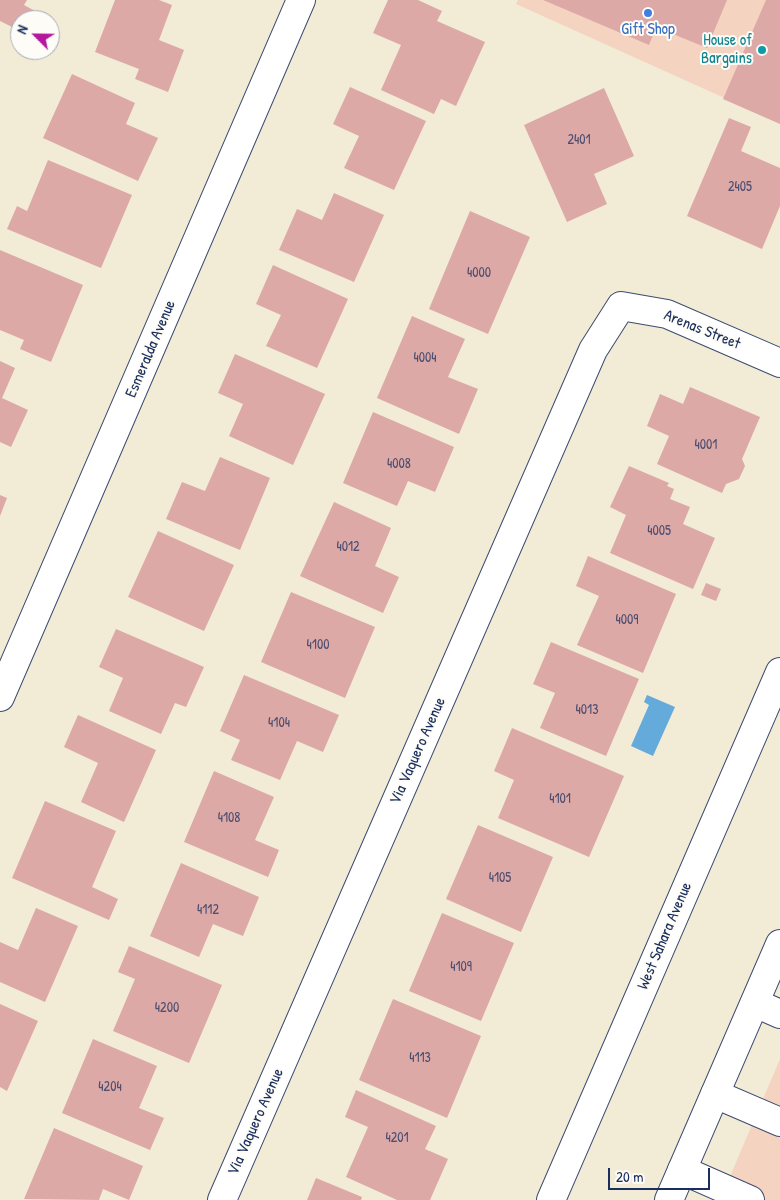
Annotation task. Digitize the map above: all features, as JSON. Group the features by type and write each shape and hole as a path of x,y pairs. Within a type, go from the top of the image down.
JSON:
{"street":[{"name":"Esmeralda Avenue","path":"3,682 302,0"},
{"name":"Arenas Street","path":"621,306 667,314 780,363"},
{"name":"Via Vaquero Avenue","path":"222,1200 592,350 621,306"},
{"name":"West Sahara Avenue","path":"551,1200 780,672"},
{"path":"669,1200 780,944"},
{"path":"754,1002 780,1014"},
{"path":"715,1094 780,1122"},
{"path":"682,1170 750,1200"}],"shaded area":[{"path":"518,0 780,0 780,123 516,4"},
{"path":"780,1059 780,1200 720,1200"}],"water":[{"path":"647,695 675,707 653,756 631,746 649,705 644,702"}],"building":[{"path":"0,0 27,0 24,5 33,10 10,10 10,26 0,21"},
{"path":"115,0 159,0 172,5 159,40 184,50 168,92 135,79 139,69 95,52"},
{"path":"388,0 418,0 442,11 437,21 485,42 456,106 441,99 434,114 381,90 401,45 373,33"},
{"name":"Gift Shop","path":"543,0 727,0 707,48 656,27 649,45"},
{"name":"House of Bargains","path":"766,0 780,0 780,124 723,99"},
{"path":"72,74 135,103 126,124 158,138 138,181 43,138"},
{"path":"350,87 426,121 394,190 344,168 359,136 333,124"},
{"path":"604,88 634,156 594,174 607,204 567,222 524,125"},
{"path":"729,118 751,127 741,151 780,168 780,206 762,249 687,216"},
{"path":"48,160 132,195 101,268 7,229 17,206 27,211"},
{"path":"334,193 384,215 354,282 279,250 297,209 322,220"},
{"path":"470,211 530,237 488,334 429,309"},
{"path":"0,250 83,285 51,362 20,349 24,340 0,330"},
{"path":"273,265 348,299 317,368 266,346 281,315 256,304"},
{"path":"412,316 465,339 448,377 478,389 459,434 377,398"},
{"path":"235,354 325,394 293,465 229,436 243,404 218,393"},
{"path":"0,361 15,368 2,398 28,410 11,447 0,442"},
{"path":"690,387 760,417 742,459 745,466 739,479 726,484 722,493 657,464 669,436 647,426 660,394 683,404"},
{"path":"373,412 454,447 435,492 408,481 397,506 343,483"},
{"path":"220,457 270,478 240,550 166,519 182,482 205,491"},
{"path":"629,466 669,483 667,486 674,489 670,499 690,507 683,524 715,538 693,589 610,553 626,515 610,507"},
{"path":"0,495 7,498 0,516"},
{"path":"334,502 391,528 375,566 399,577 383,613 300,576"},
{"path":"158,531 234,565 204,631 128,597"},
{"path":"588,556 676,594 643,673 577,645 599,596 576,586"},
{"path":"706,583 721,589 716,601 701,595"},
{"path":"291,592 375,627 345,698 261,662"},
{"path":"116,629 204,667 186,707 175,703 161,734 109,711 123,678 99,667"},
{"path":"551,642 639,679 606,756 540,728 555,693 533,684"},
{"path":"244,675 339,715 323,752 297,741 280,780 231,760 240,740 220,731"},
{"path":"78,715 156,750 124,822 81,802 98,763 64,747"},
{"path":"512,728 624,776 589,857 498,818 514,780 494,771"},
{"path":"214,771 274,797 255,840 279,850 268,877 184,842"},
{"path":"45,801 116,831 92,887 118,899 109,920 12,878"},
{"path":"478,825 553,857 521,932 446,899"},
{"path":"181,863 259,897 243,936 213,924 199,957 150,936"},
{"path":"36,908 78,926 45,1002 0,982 0,942 18,950"},
{"path":"442,913 514,943 481,1021 409,991"},
{"path":"129,946 222,985 189,1063 113,1031 135,979 118,972"},
{"path":"393,999 481,1036 447,1118 359,1080"},
{"path":"0,1004 38,1021 7,1091 0,1087"},
{"path":"93,1039 157,1066 139,1108 164,1118 150,1150 62,1113"},
{"path":"356,1090 436,1126 425,1149 448,1159 430,1200 397,1200 346,1177 368,1127 345,1117"},
{"path":"54,1128 143,1166 129,1200 103,1189 99,1200 24,1199"},
{"path":"316,1178 362,1197 361,1200 307,1200"}],"place":[{"name":"Gift Shop","path":"648,13"},
{"name":"House of Bargains","path":"762,50"}]}
